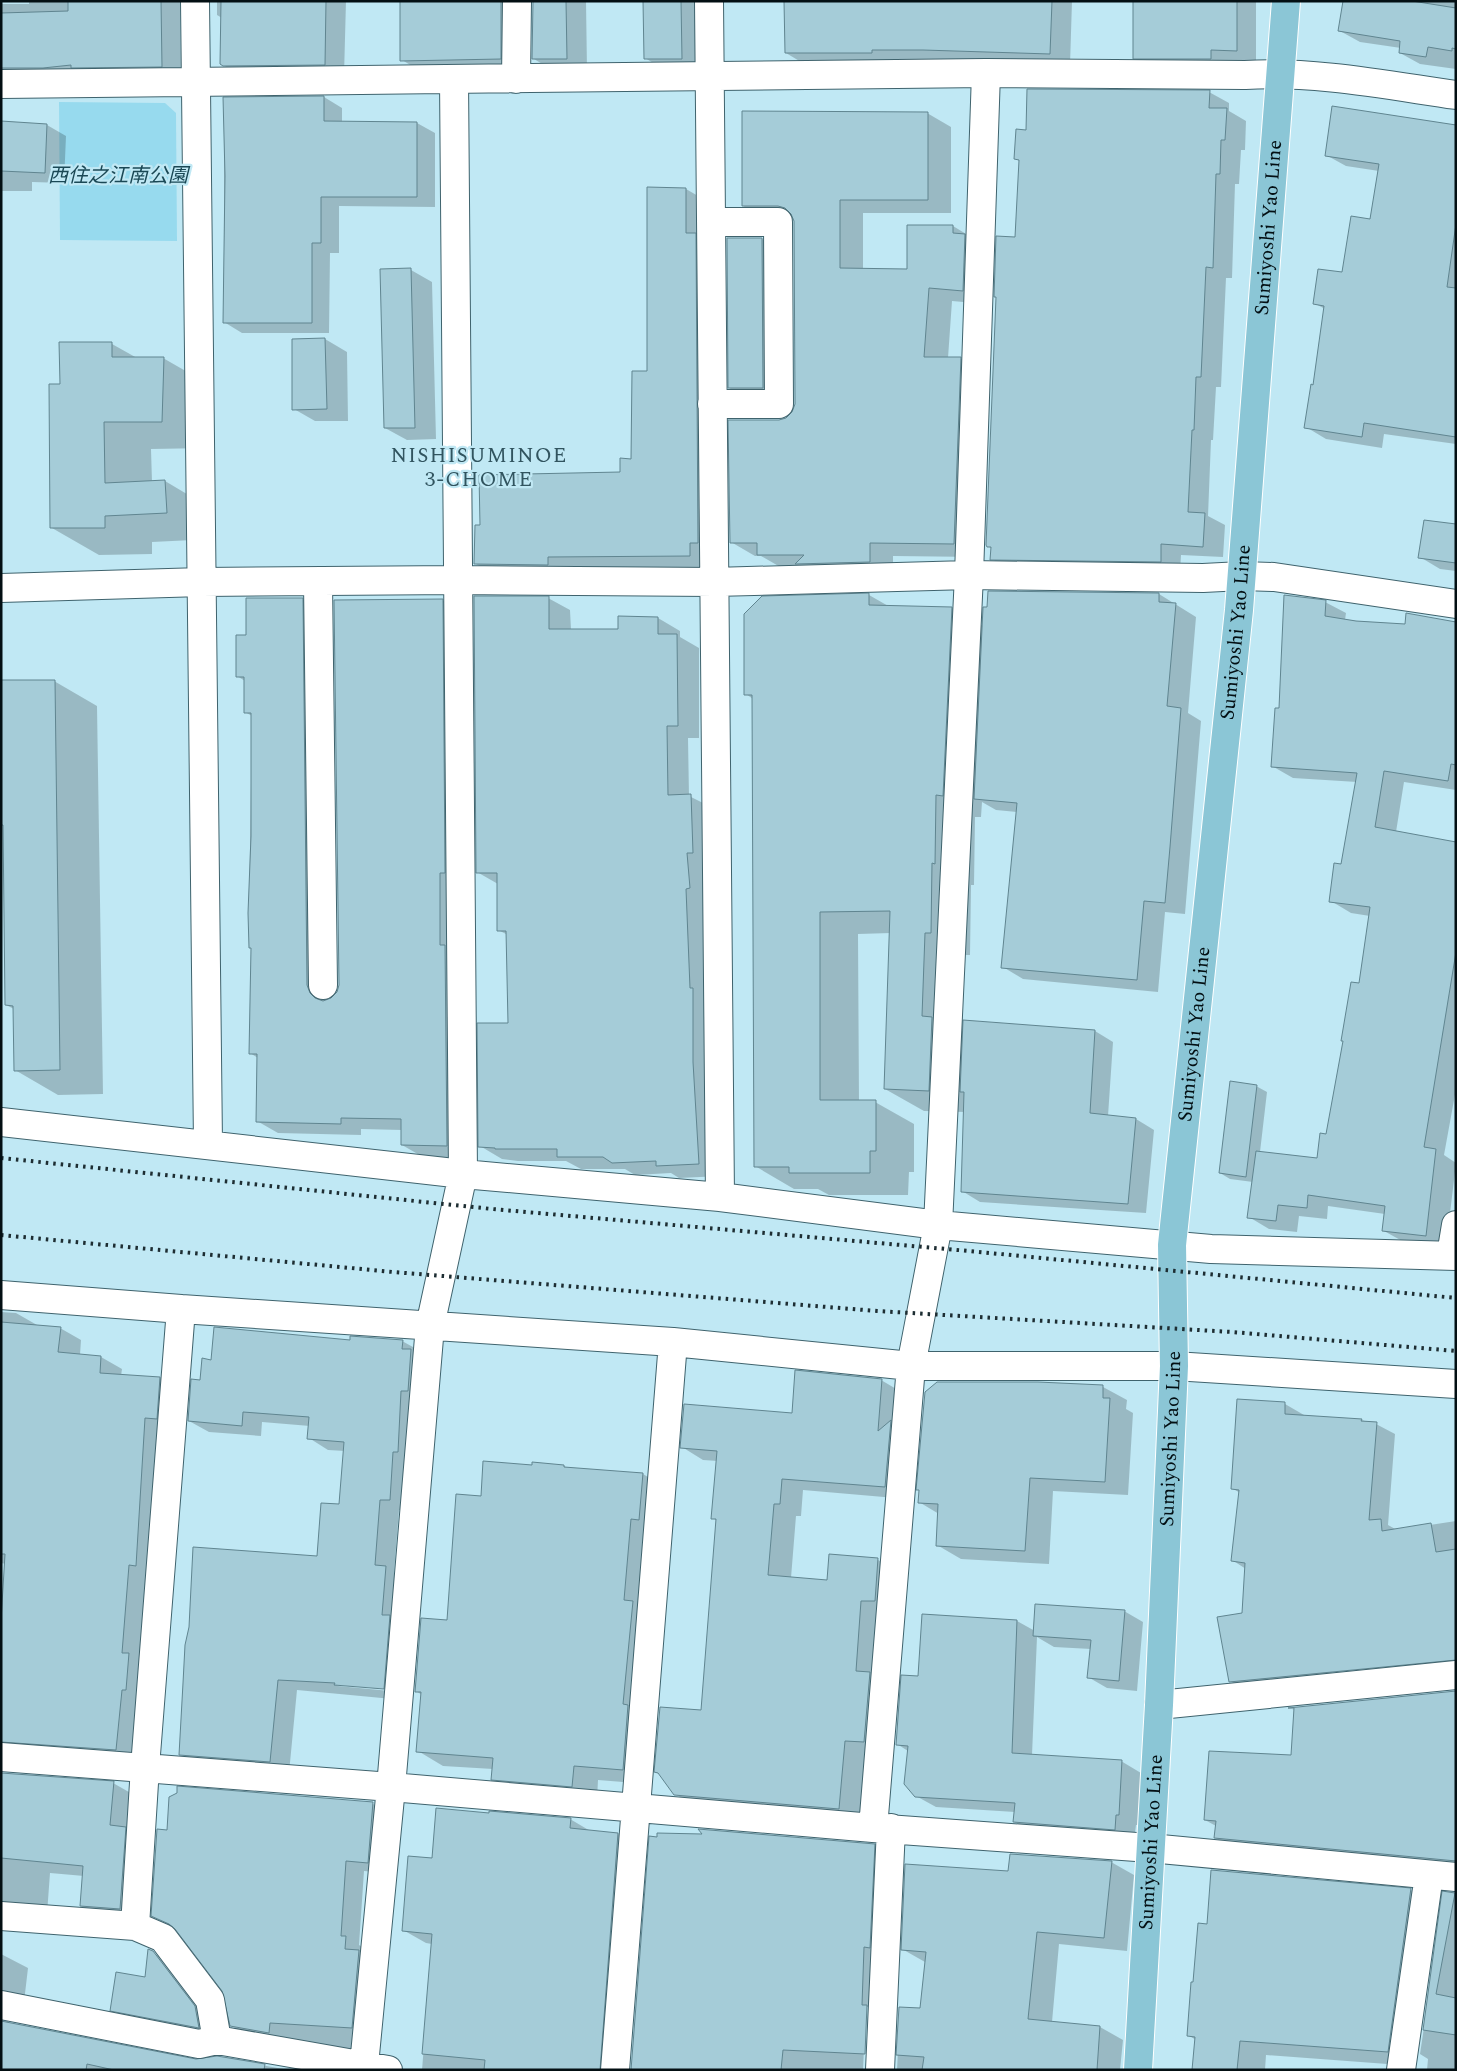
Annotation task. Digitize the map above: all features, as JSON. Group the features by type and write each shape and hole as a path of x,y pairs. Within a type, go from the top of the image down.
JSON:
{"main road":[{"name":"Sumiyoshi Yao Line","path":"1138,2070 1159,1705 1174,1366 1172,1246 1242,576 1286,1"}],"street":[{"path":"195,1 208,1144"},
{"path":"516,79 517,1"},
{"path":"709,1 720,1197"},
{"path":"1,84 986,73 1245,75 1280,73 1321,76 1456,95"},
{"path":"880,2070 882,1828 911,1366 938,1225 969,575 986,73"},
{"path":"1,2005 199,2044 217,2040 376,2068 391,1787 430,1326 462,1174 454,79"},
{"path":"711,222 778,222 779,404 712,404"},
{"path":"1,588 202,582 458,580 714,582 969,575 1204,578 1242,576 1274,577 1456,604"},
{"path":"318,582 323,985"},
{"path":"1,1122 462,1174 720,1197 938,1225 1211,1249 1454,1256 1456,1226"},
{"path":"1,1295 674,1342 911,1366 1174,1366 1456,1384"},
{"path":"135,1926 145,1768 181,1309"},
{"path":"615,2070 674,1342"},
{"path":"1159,1705 1456,1675"},
{"path":"1,1757 1150,1848 1456,1877"},
{"path":"1401,2070 1429,1875"},
{"path":"1,1916 135,1926 163,1938 210,2000 217,2040"}],"green space":[{"name":"西住之江南公園","path":"59,102 165,103 176,113 177,241 60,240"}],"building":[{"path":"68,1 161,1 162,67 71,68 71,65 43,68 1,68 1,13 68,11"},
{"path":"221,1 326,1 325,65 223,66 220,64"},
{"path":"400,1 501,1 501,59 400,61"},
{"path":"533,1 566,1 567,59 532,59"},
{"path":"643,1 681,1 682,59 644,59"},
{"path":"784,1 1052,1 1050,54 923,50 872,50 872,53 785,53"},
{"path":"1133,1 1237,1 1237,51 1211,50 1211,59 1133,59"},
{"path":"1343,1 1412,1 1456,8 1456,49 1452,48 1452,51 1428,47 1426,57 1399,53 1400,41 1338,31"},
{"path":"1027,89 1210,90 1209,108 1227,108 1225,140 1221,140 1220,174 1216,174 1213,268 1206,267 1201,377 1196,377 1194,430 1192,430 1188,512 1205,513 1203,547 1161,544 1161,562 990,560 991,547 986,545 996,297 994,297 996,236 1015,237 1019,160 1014,159 1016,129 1026,130"},
{"path":"324,96 324,121 417,122 417,197 321,197 321,243 312,243 312,323 223,323 225,176 223,97"},
{"path":"1332,106 1456,125 1456,224 1447,287 1456,288 1456,437 1364,423 1362,437 1304,428 1311,384 1313,385 1324,306 1313,304 1318,269 1342,272 1351,216 1370,219 1379,164 1325,156"},
{"path":"742,111 928,112 928,200 840,200 840,268 907,269 907,225 953,225 953,233 965,234 963,291 929,288 924,357 961,357 954,544 870,543 870,562 795,564 804,555 757,555 757,543 730,543 728,420 779,420 786,418 792,412 795,404 794,221 791,214 785,208 778,206 742,206"},
{"path":"1,121 47,124 45,173 1,171"},
{"path":"647,187 686,188 686,233 696,233 698,543 690,543 690,556 548,557 548,565 474,564 475,525 480,525 479,475 620,472 620,458 631,459 632,371 647,371"},
{"path":"727,238 762,238 763,388 728,388"},
{"path":"411,268 415,428 384,428 380,269"},
{"path":"325,338 327,409 292,410 292,339"},
{"path":"59,342 112,342 112,357 164,357 162,422 104,422 105,483 165,480 167,513 105,516 105,528 50,528 49,384 60,384"},
{"path":"1424,520 1456,524 1456,563 1418,558"},
{"path":"988,591 1159,593 1159,602 1176,603 1167,706 1181,708 1165,903 1144,901 1137,980 1001,968 1017,803 974,799 983,607 987,607"},
{"path":"869,593 869,605 952,607 943,796 936,795 935,864 932,863 931,933 925,933 922,1016 932,1017 929,1091 884,1089 890,911 820,912 820,1100 876,1100 876,1151 870,1151 870,1173 789,1173 789,1167 754,1167 752,695 744,695 744,614 762,596"},
{"path":"1284,595 1326,600 1325,616 1356,621 1405,624 1406,613 1456,622 1456,765 1451,764 1448,781 1384,771 1375,827 1456,842 1456,952 1424,1147 1436,1149 1426,1236 1382,1231 1385,1206 1308,1195 1307,1208 1278,1205 1276,1221 1247,1218 1256,1151 1317,1158 1320,1133 1326,1134 1343,1041 1341,1041 1351,982 1359,983 1370,907 1329,902 1334,863 1341,864 1357,773 1271,767 1275,708 1279,708"},
{"path":"474,596 549,596 549,629 618,629 618,616 658,617 658,634 677,634 678,726 667,726 668,795 691,794 693,853 687,853 690,888 686,889 690,988 693,988 693,1062 699,1164 656,1166 656,1161 612,1163 603,1157 557,1157 557,1149 495,1149 478,1147 477,1023 508,1023 506,931 497,931 497,873 476,873"},
{"path":"246,598 303,598 307,985 310,993 315,998 323,1001 331,998 337,992 339,985 334,600 443,599 445,873 440,873 440,945 445,945 447,1146 401,1145 401,1119 341,1118 341,1124 256,1122 257,1054 249,1054 251,948 249,948 248,913 251,836 251,713 244,713 244,677 236,677 236,635 246,635"},
{"path":"1,680 55,680 60,1070 14,1071 13,1006 5,1005 3,825 1,825"},
{"path":"963,1020 1095,1030 1090,1113 1136,1118 1128,1204 961,1192 964,1092 960,1092"},
{"path":"1230,1081 1257,1085 1246,1177 1219,1173"},
{"path":"1,1322 61,1327 58,1352 101,1356 100,1373 160,1377 157,1419 145,1418 136,1566 129,1565 122,1653 129,1653 126,1690 122,1690 116,1750 1,1742 1,1621 5,1554 1,1554"},
{"path":"214,1327 350,1340 350,1336 403,1340 402,1349 411,1349 408,1391 401,1391 398,1452 393,1452 390,1500 380,1500 375,1565 386,1566 382,1615 390,1615 384,1689 334,1685 335,1683 278,1680 270,1762 179,1755 193,1547 317,1556 321,1503 339,1504 344,1442 307,1439 309,1417 243,1412 242,1426 188,1421 191,1379 200,1380 202,1358 211,1360"},
{"path":"795,1370 882,1379 878,1431 891,1420 885,1487 782,1479 780,1504 774,1504 768,1575 827,1580 829,1554 878,1558 875,1601 861,1601 856,1671 870,1672 864,1742 845,1741 839,1809 674,1795 658,1773 654,1772 660,1707 701,1710 716,1519 711,1519 717,1451 680,1448 684,1404 792,1413"},
{"path":"937,1382 1038,1382 1103,1385 1103,1398 1110,1398 1105,1482 1030,1478 1025,1551 936,1546 938,1504 918,1503 919,1490 916,1490 925,1392"},
{"path":"1237,1399 1285,1402 1285,1414 1362,1419 1361,1421 1377,1422 1369,1520 1381,1519 1382,1531 1431,1523 1436,1552 1456,1549 1456,1660 1229,1682 1217,1617 1242,1613 1245,1563 1231,1561 1239,1490 1231,1489"},
{"path":"483,1461 532,1465 532,1462 564,1465 564,1467 643,1473 639,1520 631,1519 624,1600 633,1601 623,1704 628,1705 623,1770 574,1766 572,1787 491,1780 493,1758 416,1752 421,1692 415,1692 421,1618 447,1620 456,1494 481,1496"},
{"path":"1035,1604 1125,1610 1119,1681 1087,1678 1091,1640 1033,1636"},
{"path":"922,1614 1017,1620 1012,1753 1122,1760 1119,1815 1116,1815 1115,1830 1013,1822 1015,1803 915,1797 904,1784 908,1746 896,1745 901,1675 918,1676"},
{"path":"1456,1691 1456,1861 1214,1838 1216,1821 1204,1820 1209,1751 1291,1755 1294,1708 1288,1708"},
{"path":"1,1773 114,1781 110,1825 126,1827 120,1909 80,1906 83,1866 1,1858"},
{"path":"177,1786 373,1802 368,1863 346,1861 341,1936 346,1936 345,1949 359,1950 352,2028 270,2023 269,2033 230,2026 222,1991 175,1929 169,1924 151,1916 157,1829 167,1830 169,1797 177,1793"},
{"path":"436,1808 571,1818 570,1828 618,1833 600,2070 484,2070 485,2060 422,2054 432,1934 402,1931 408,1856 432,1858"},
{"path":"698,1829 875,1844 870,1948 864,1947 862,2005 867,2005 865,2054 783,2050 781,2070 631,2070 649,1836 657,1837 657,1833 702,1834"},
{"path":"1010,1854 1112,1861 1104,1938 1037,1932 1028,2019 1100,2026 1097,2070 922,2070 924,2057 896,2055 899,2007 920,2008 926,1952 901,1950 905,1864 1008,1871"},
{"path":"1211,1870 1411,1888 1388,2052 1240,2041 1237,2070 1192,2070 1195,2037 1187,2036 1191,1982 1193,1982 1198,1923 1207,1924"},
{"path":"1442,1891 1455,1893 1436,1994 1456,1998 1456,2035 1423,2030"},
{"path":"148,1949 153,1951 195,2006 199,2028 110,2011 116,1972 145,1977"},
{"path":"1,2021 196,2059 217,2056 265,2064 264,2070 114,2070 87,2064 86,2070 1,2070"}],"railway":[{"path":"1,1158 492,1209 969,1251 1456,1298"},
{"path":"1,1235 393,1272 877,1311 1232,1332 1456,1351"}],"district":[{"name":"NISHISUMINOE 3-CHOME","path":"479,468"}]}
